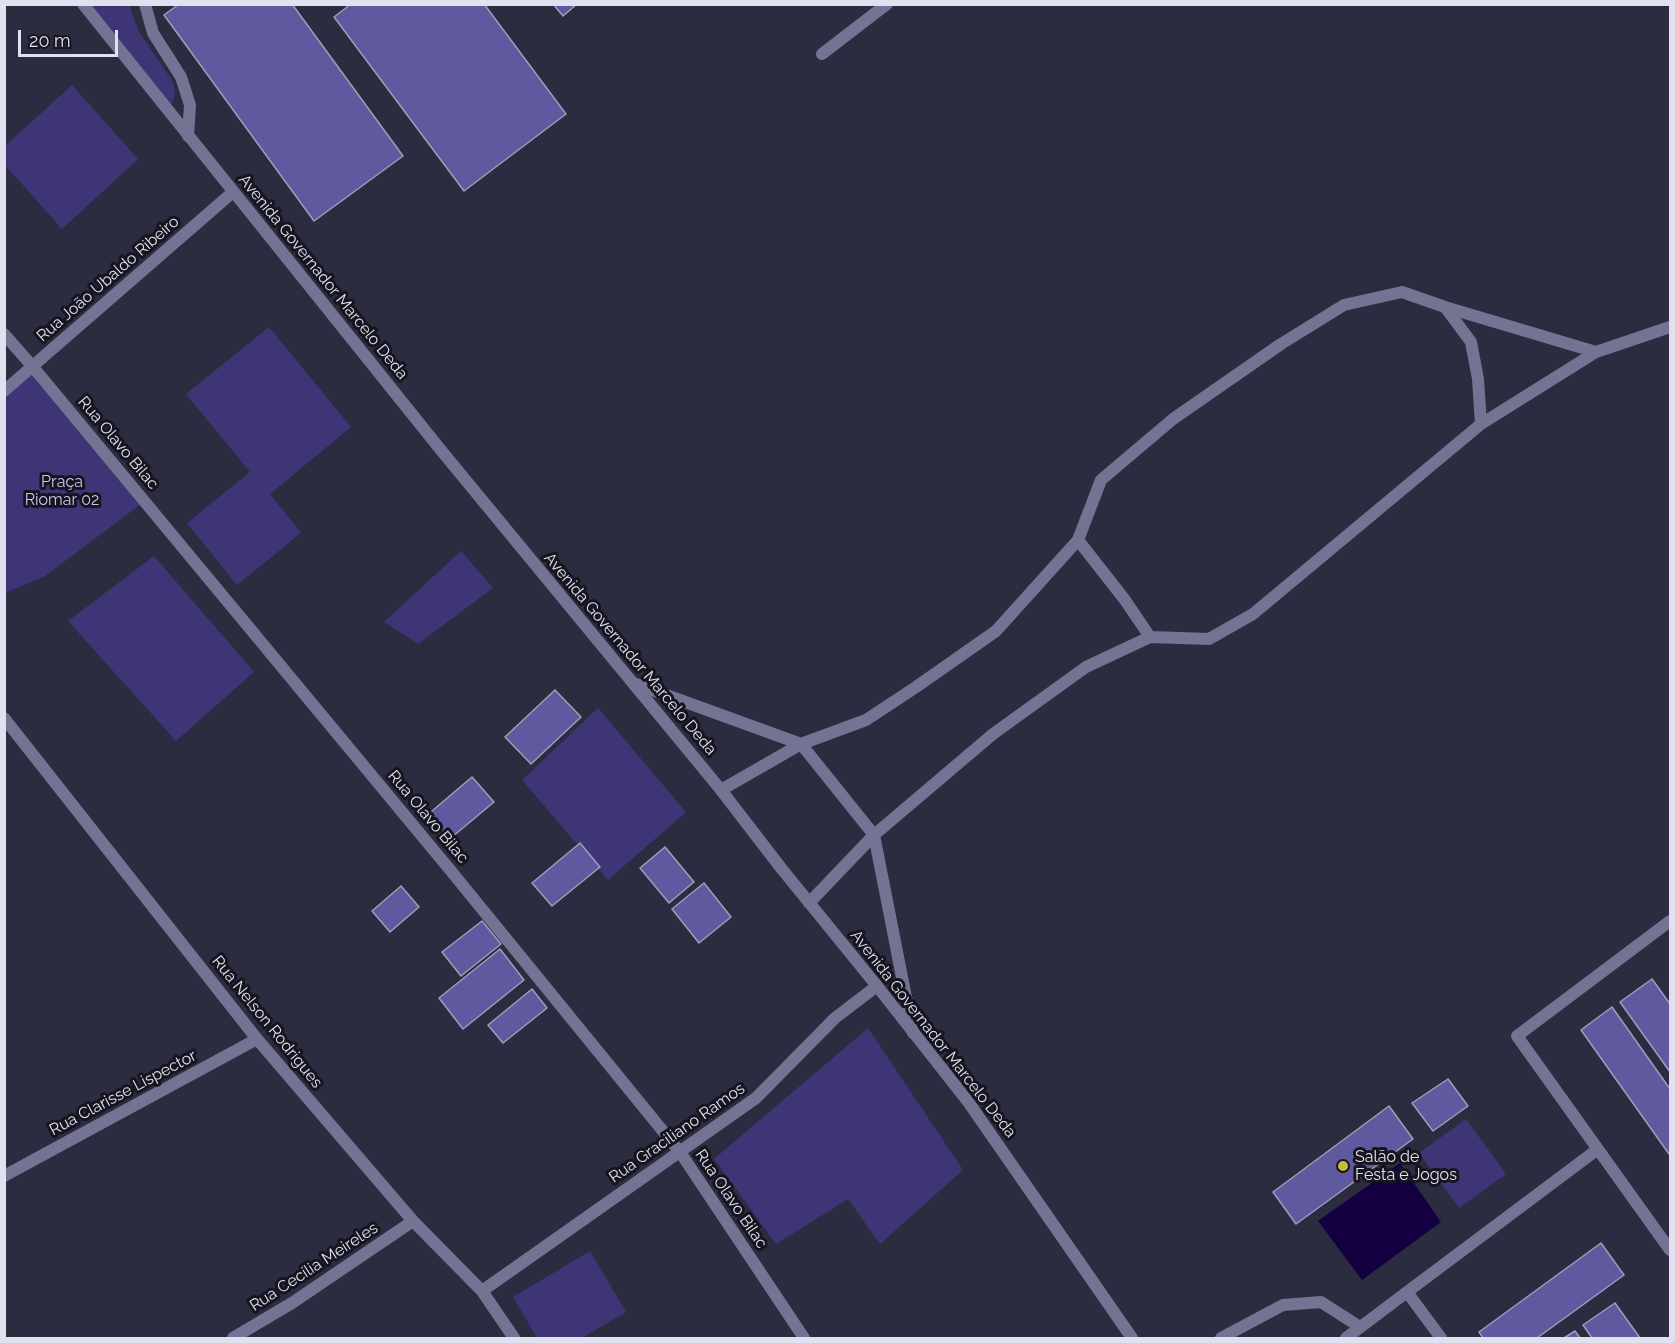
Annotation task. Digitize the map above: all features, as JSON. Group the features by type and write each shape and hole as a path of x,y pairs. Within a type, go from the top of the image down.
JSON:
{"street":[{"name":"Avenida Governador Marcelo Deda","path":"83,4 440,449 721,789 877,986 969,1103 1132,1338"},
{"path":"145,4 153,33 182,77 190,105 188,136"},
{"path":"822,54 887,4"},
{"name":"Rua João Ubaldo Ribeiro","path":"4,391 233,192"},
{"path":"721,789 801,744 866,720 996,631 1078,540 1101,480 1173,419 1281,344 1344,305 1402,292 1596,352"},
{"path":"1445,307 1471,342 1478,379 1480,424"},
{"path":"809,903 874,835 993,734 1077,674 1150,637 1209,639 1252,614 1480,424 1596,352 1671,327"},
{"name":"Rua Olavo Bilac","path":"4,334 451,871 680,1152 804,1338"},
{"path":"1078,540 1125,600 1150,637"},
{"path":"633,683 801,744 874,835 913,1033"},
{"name":"Rua Nelson Rodrigues","path":"4,718 257,1039 413,1221 483,1291 514,1338"},
{"path":"1671,921 1517,1036 1671,1250"},
{"name":"Rua Graciliano Ramos","path":"483,1291 756,1098 835,1018 877,986"},
{"name":"Rua Clarisse Lispector","path":"4,1176 257,1039"},
{"path":"1346,1338 1598,1149"},
{"name":"Rua Cecília Meireles","path":"233,1338 292,1303 413,1221"},
{"path":"1407,1292 1441,1338"},
{"path":"1221,1338 1283,1305 1321,1302 1360,1327"}],"green space":[{"path":"83,5 129,5 139,32 173,82 175,94 172,104 167,109"},
{"path":"72,85 138,159 62,229 5,165 5,146"},
{"path":"269,327 351,427 270,494 301,533 237,585 187,523 250,472 186,394"},
{"name":"Praça Riomar 02","path":"33,367 145,501 45,576 5,593 5,391"},
{"path":"461,551 493,588 418,644 384,622"},
{"path":"154,556 254,672 176,741 68,621"},
{"path":"598,708 686,812 608,880 522,780"},
{"path":"868,1028 963,1170 880,1244 848,1199 776,1244 714,1159"},
{"path":"1466,1119 1506,1174 1459,1208 1419,1153"},
{"path":"590,1251 626,1312 582,1338 537,1338 513,1297"}],"shaded area":[{"path":"1400,1163 1441,1222 1362,1280 1318,1221"}],"building":[{"path":"179,4 292,4 403,156 314,221 164,15"},
{"path":"351,4 484,4 566,114 464,191 334,17"},
{"path":"553,4 577,4 563,16"},
{"path":"555,690 581,717 531,764 505,737"},
{"path":"472,777 494,802 446,842 425,817"},
{"path":"580,843 600,867 552,906 532,883"},
{"path":"665,847 694,882 669,903 640,868"},
{"path":"704,883 731,917 699,943 672,909"},
{"path":"401,886 419,907 390,932 372,911"},
{"path":"482,921 501,944 461,976 442,952"},
{"path":"500,949 524,980 463,1029 439,998"},
{"path":"1652,979 1670,1004 1670,1072 1620,1002"},
{"path":"532,989 547,1008 503,1043 488,1025"},
{"path":"1612,1007 1670,1089 1669,1154 1581,1030"},
{"path":"1448,1079 1468,1106 1433,1131 1412,1103"},
{"name":"Salão de Festa e Jogos","path":"1389,1106 1413,1139 1296,1224 1273,1192"},
{"path":"1601,1243 1624,1275 1537,1338 1483,1338 1479,1332"},
{"path":"1615,1303 1640,1338 1592,1338 1583,1325"},
{"path":"1575,1331 1580,1338 1564,1338"}],"place":[{"name":"Salão de Festa e Jogos","path":"1343,1166"}]}
